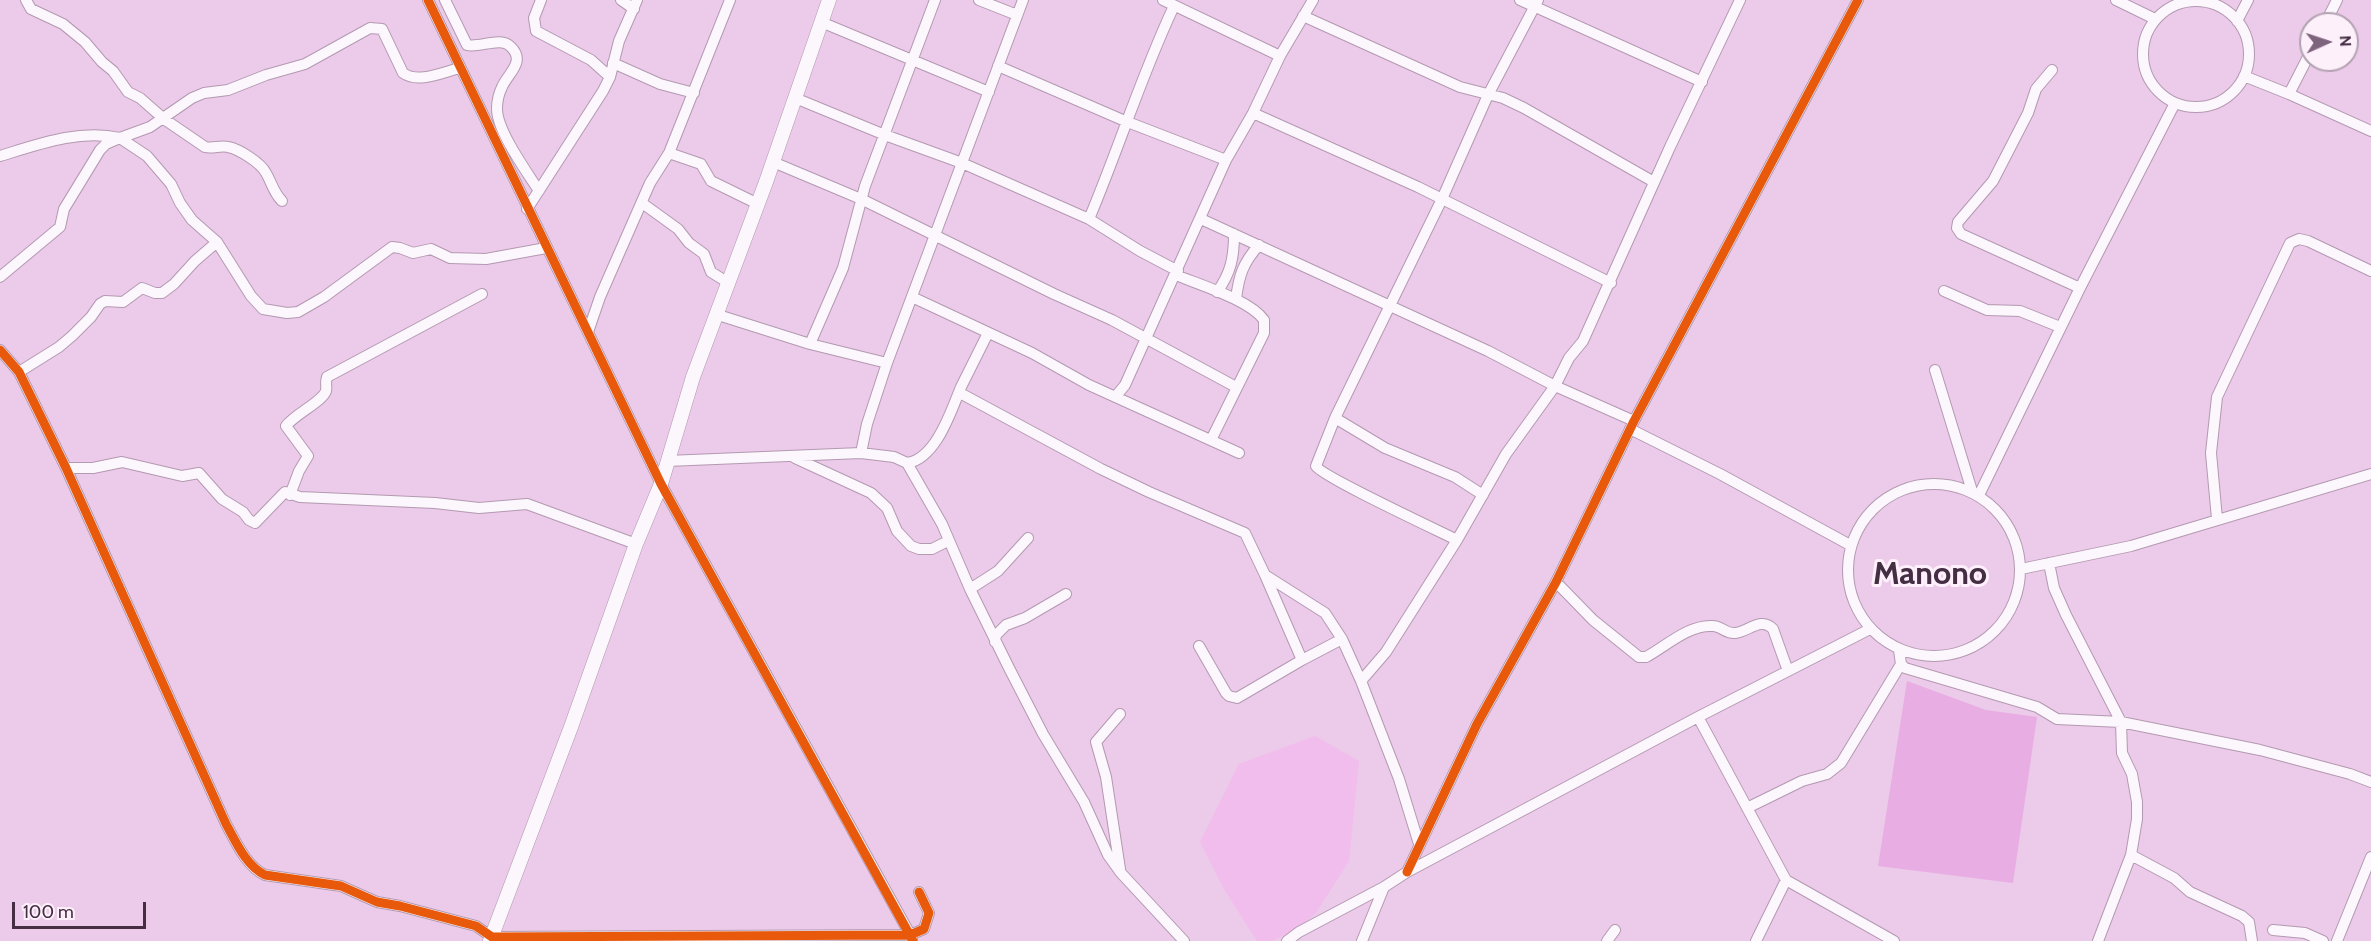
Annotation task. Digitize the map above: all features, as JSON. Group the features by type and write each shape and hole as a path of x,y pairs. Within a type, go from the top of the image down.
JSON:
{"main road":[{"path":"491,939 571,727 636,544 661,484 693,377 758,204 829,0"}],"street":[{"path":"26,0 32,9 63,24 85,42 113,71 128,92 140,98 164,119 170,121 204,147 228,147 261,165 270,179 274,193 282,201"},
{"path":"428,0 661,484 912,938"},
{"path":"445,0 467,45 483,46 502,42 508,44 517,55 517,64 502,87 497,110 499,120 516,154 539,191"},
{"path":"541,0 534,18 536,31 591,60 610,77"},
{"path":"527,209 610,77 619,41 635,4 621,0"},
{"path":"588,332 600,297 650,183 669,153 730,0"},
{"path":"810,344 843,267 861,199 935,0"},
{"path":"979,0 1017,15"},
{"path":"861,453 867,424 887,363 1023,0"},
{"path":"1163,0 1280,56"},
{"path":"1116,396 1125,385 1226,160 1253,112 1280,56 1313,0"},
{"path":"1520,0 1537,3 1702,82"},
{"path":"1361,681 1386,652 1457,540 1506,454 1555,386 1569,358 1583,341 1611,283 1654,182 1740,0"},
{"path":"1407,872 1477,724 1556,582 1632,425 1858,0"},
{"path":"2197,0 2214,2 2237,21 2245,34 2248,62 2244,76 2235,90 2222,100 2207,106 2190,107 2175,103 2161,94 2150,81 2144,66 2143,50 2146,34 2155,19 2167,9 2181,2 2197,0"},
{"path":"2237,21 2248,0"},
{"path":"2119,1 2155,19"},
{"path":"1457,540 1318,470 1316,463 1335,418 1442,199 1488,95 1537,3"},
{"path":"1089,219 1114,160 1125,121 1149,58 1173,6"},
{"path":"1303,16 1460,87 1503,98 1654,182"},
{"path":"821,22 989,92"},
{"path":"0,277 60,227 64,209 106,144 164,119 192,98 204,93 228,90 266,75 305,64 370,28 381,29 403,73 408,76 414,78 427,76 460,68"},
{"path":"613,63 660,84 694,93"},
{"path":"998,66 1125,121 1226,160"},
{"path":"2052,70 2036,89 2028,113 1993,181 1958,222 1957,228 1961,234 2079,288"},
{"path":"2289,94 2300,72"},
{"path":"2244,76 2371,131"},
{"path":"795,98 885,135 962,163 1089,219 1177,273 1236,299 1258,312 1264,320 1264,333 1210,440"},
{"path":"1975,493 2175,103"},
{"path":"1253,112 1442,199 1611,283"},
{"path":"0,156 58,139 82,135 101,134 120,138 147,156 171,184 192,220 217,242 257,304 263,309 287,313 298,312 324,297 392,247 412,253 431,249 450,258 486,259 546,248"},
{"path":"669,153 701,164 711,181 758,204"},
{"path":"773,162 861,199 1112,320 1236,387"},
{"path":"642,203 678,230 689,243 704,254 711,272 727,282"},
{"path":"1201,219 1488,351 1632,425 1850,545"},
{"path":"1217,292 1226,280 1234,258 1234,234"},
{"path":"2217,519 2211,453 2217,397 2290,243 2298,239 2308,242 2371,271"},
{"path":"19,372 59,347 105,301 123,302 142,288 162,293 217,242"},
{"path":"1236,299 1238,283 1246,260 1260,245"},
{"path":"1944,291 1987,310 2020,310 2060,327"},
{"path":"290,495 299,471 308,456 286,426 325,393 327,377 482,294"},
{"path":"912,297 1032,352 1089,385 1239,453"},
{"path":"716,314 810,344 887,363"},
{"path":"667,461 861,453 894,457 907,463 917,462 931,448 988,333"},
{"path":"0,350 19,372 66,468 205,778 240,850 256,871 265,875 341,886 377,902 476,926 491,939 912,938 924,929 929,913 919,892"},
{"path":"1935,370 1975,493"},
{"path":"960,393 1101,469 1245,533 1302,660"},
{"path":"1335,418 1385,448 1455,477 1483,495"},
{"path":"792,456 871,493 887,508 897,531 911,546 919,549 932,549 948,541"},
{"path":"66,468 93,468 122,462 182,476 199,472 222,499 243,512 249,520 255,523 283,493 300,497 460,505 479,508 527,504 636,544"},
{"path":"907,463 924,489 942,524 995,642 1043,734 1084,802 1108,855 1121,873 1184,941"},
{"path":"2021,569 2131,546 2371,474"},
{"path":"1942,483 1975,493 2001,514 2015,540 2021,569 2016,597 2003,623 1982,643 1956,654 1927,657 1899,650 1883,641 1870,629 1854,604 1847,575 1850,545 1863,518 1885,497 1913,485 1942,483"},
{"path":"970,589 998,571 1028,538"},
{"path":"2049,563 2054,588 2066,615 2121,722 2122,753 2132,774 2137,802 2137,819 2131,855 2098,941"},
{"path":"1265,575 1325,613 1342,639 1399,779 1419,844"},
{"path":"1556,582 1593,620 1639,657 1646,657 1695,628 1714,626 1729,633 1737,633 1769,624 1773,629 1788,671"},
{"path":"995,642 996,634 1006,625 1025,618 1066,594"},
{"path":"1287,941 1299,932 1384,887 1407,872 1698,717 1870,629"},
{"path":"1199,646 1226,693 1237,698 1342,639"},
{"path":"1899,650 1905,668 2037,707 2057,719 2121,722 2260,750 2350,774 2371,782"},
{"path":"1748,808 1802,781 1827,774 1841,763 1902,664"},
{"path":"1120,714 1096,742 1106,777 1121,873"},
{"path":"1698,717 1785,880 1875,936 1894,941"},
{"path":"2131,855 2174,878 2190,892 2242,916 2249,922 2252,941"},
{"path":"2337,941 2371,857"},
{"path":"1756,941 1785,880"},
{"path":"1362,941 1384,887"},
{"path":"1607,941 1615,930"},
{"path":"2273,930 2305,933 2323,941"},
{"path":"1299,932 1310,941"}],"shaded area":[{"path":"1907,681 1986,710 2037,717 2013,883 1878,866"},
{"path":"1315,736 1359,761 1349,861 1316,913 1301,926 1273,941 1257,941 1224,889 1200,842 1239,764"}],"cycle path":[{"path":"428,0 661,484 913,941"},
{"path":"1407,872 1477,724 1556,582 1634,421 1858,0"},
{"path":"0,350 19,372 66,468 226,824 247,860 258,871 265,875 341,886 377,902 476,926 492,937 910,935 924,929 929,913 919,892"}],"district":[{"name":"Manono","path":"1930,575"}]}
